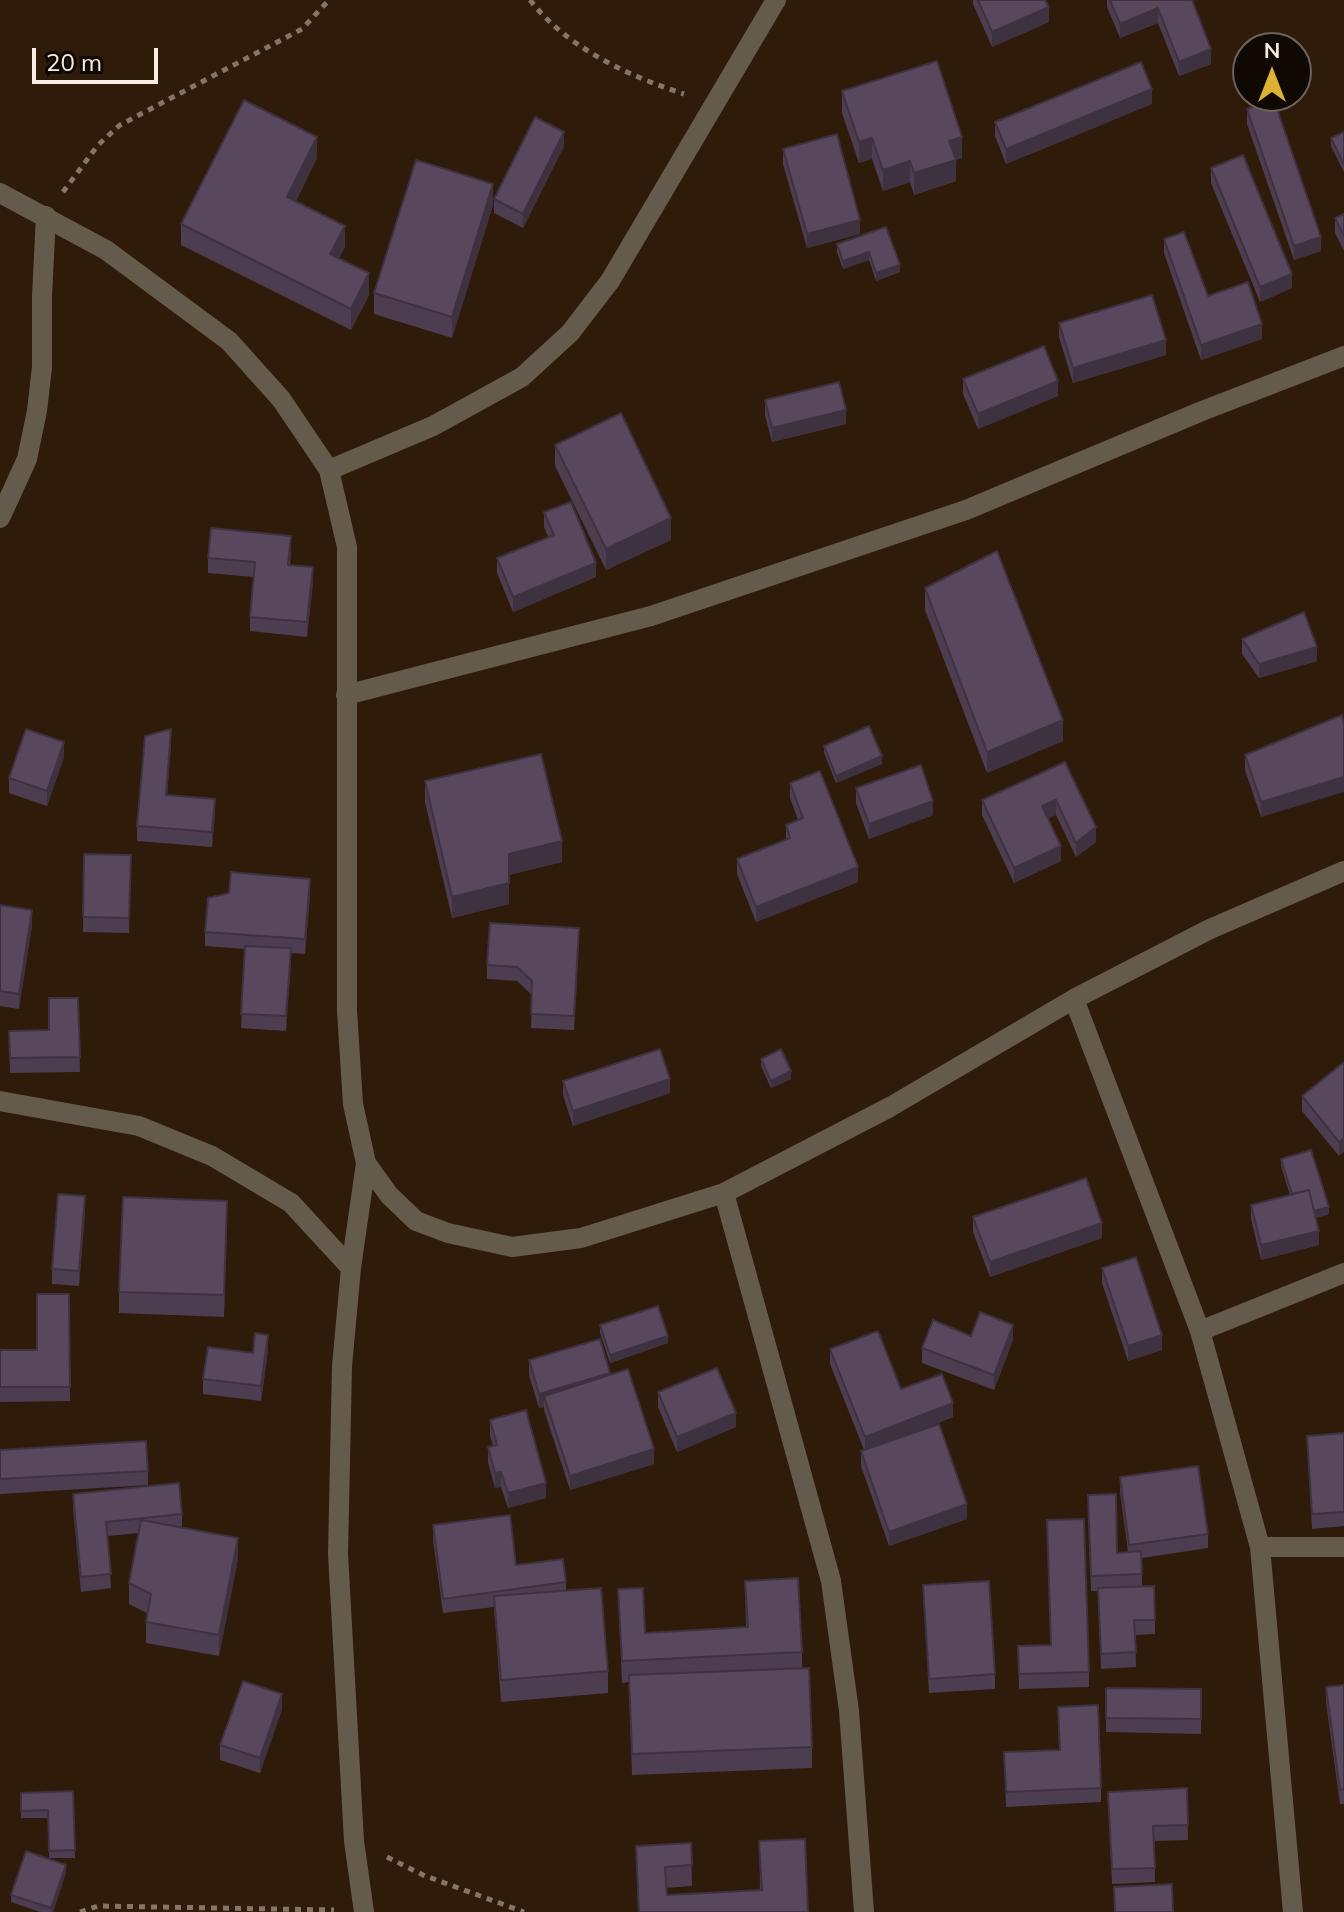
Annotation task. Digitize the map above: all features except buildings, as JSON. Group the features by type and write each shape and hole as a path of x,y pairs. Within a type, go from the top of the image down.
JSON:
{"street":[{"path":"329,470 433,426 522,377 570,333 610,281 776,0"},
{"path":"0,193 106,250 229,341 281,399 329,470 347,547 347,1011 353,1104 366,1163 351,1268 342,1366 338,1554 354,1841 364,1911"},
{"path":"0,518 27,459 37,411 42,367 46,216"},
{"path":"346,695 651,616 936,520 1344,356"},
{"path":"366,1163 389,1195 416,1221 448,1233 512,1247 581,1238 724,1193 890,1107 1074,999 1210,929 1344,871"},
{"path":"1074,999 1200,1331 1260,1547 1293,1912"},
{"path":"0,1101 139,1126 212,1156 291,1203 351,1268"},
{"path":"724,1193 831,1581 849,1711 864,1912"},
{"path":"1200,1331 1344,1273"},
{"path":"1260,1547 1344,1547"}],"path":[{"path":"46,216 98,145 120,125 302,29 329,0"},
{"path":"530,0 552,25 620,68 662,87 714,103"},
{"path":"354,1841 423,1875 524,1912"},
{"path":"80,1912 98,1906 364,1911"}]}
